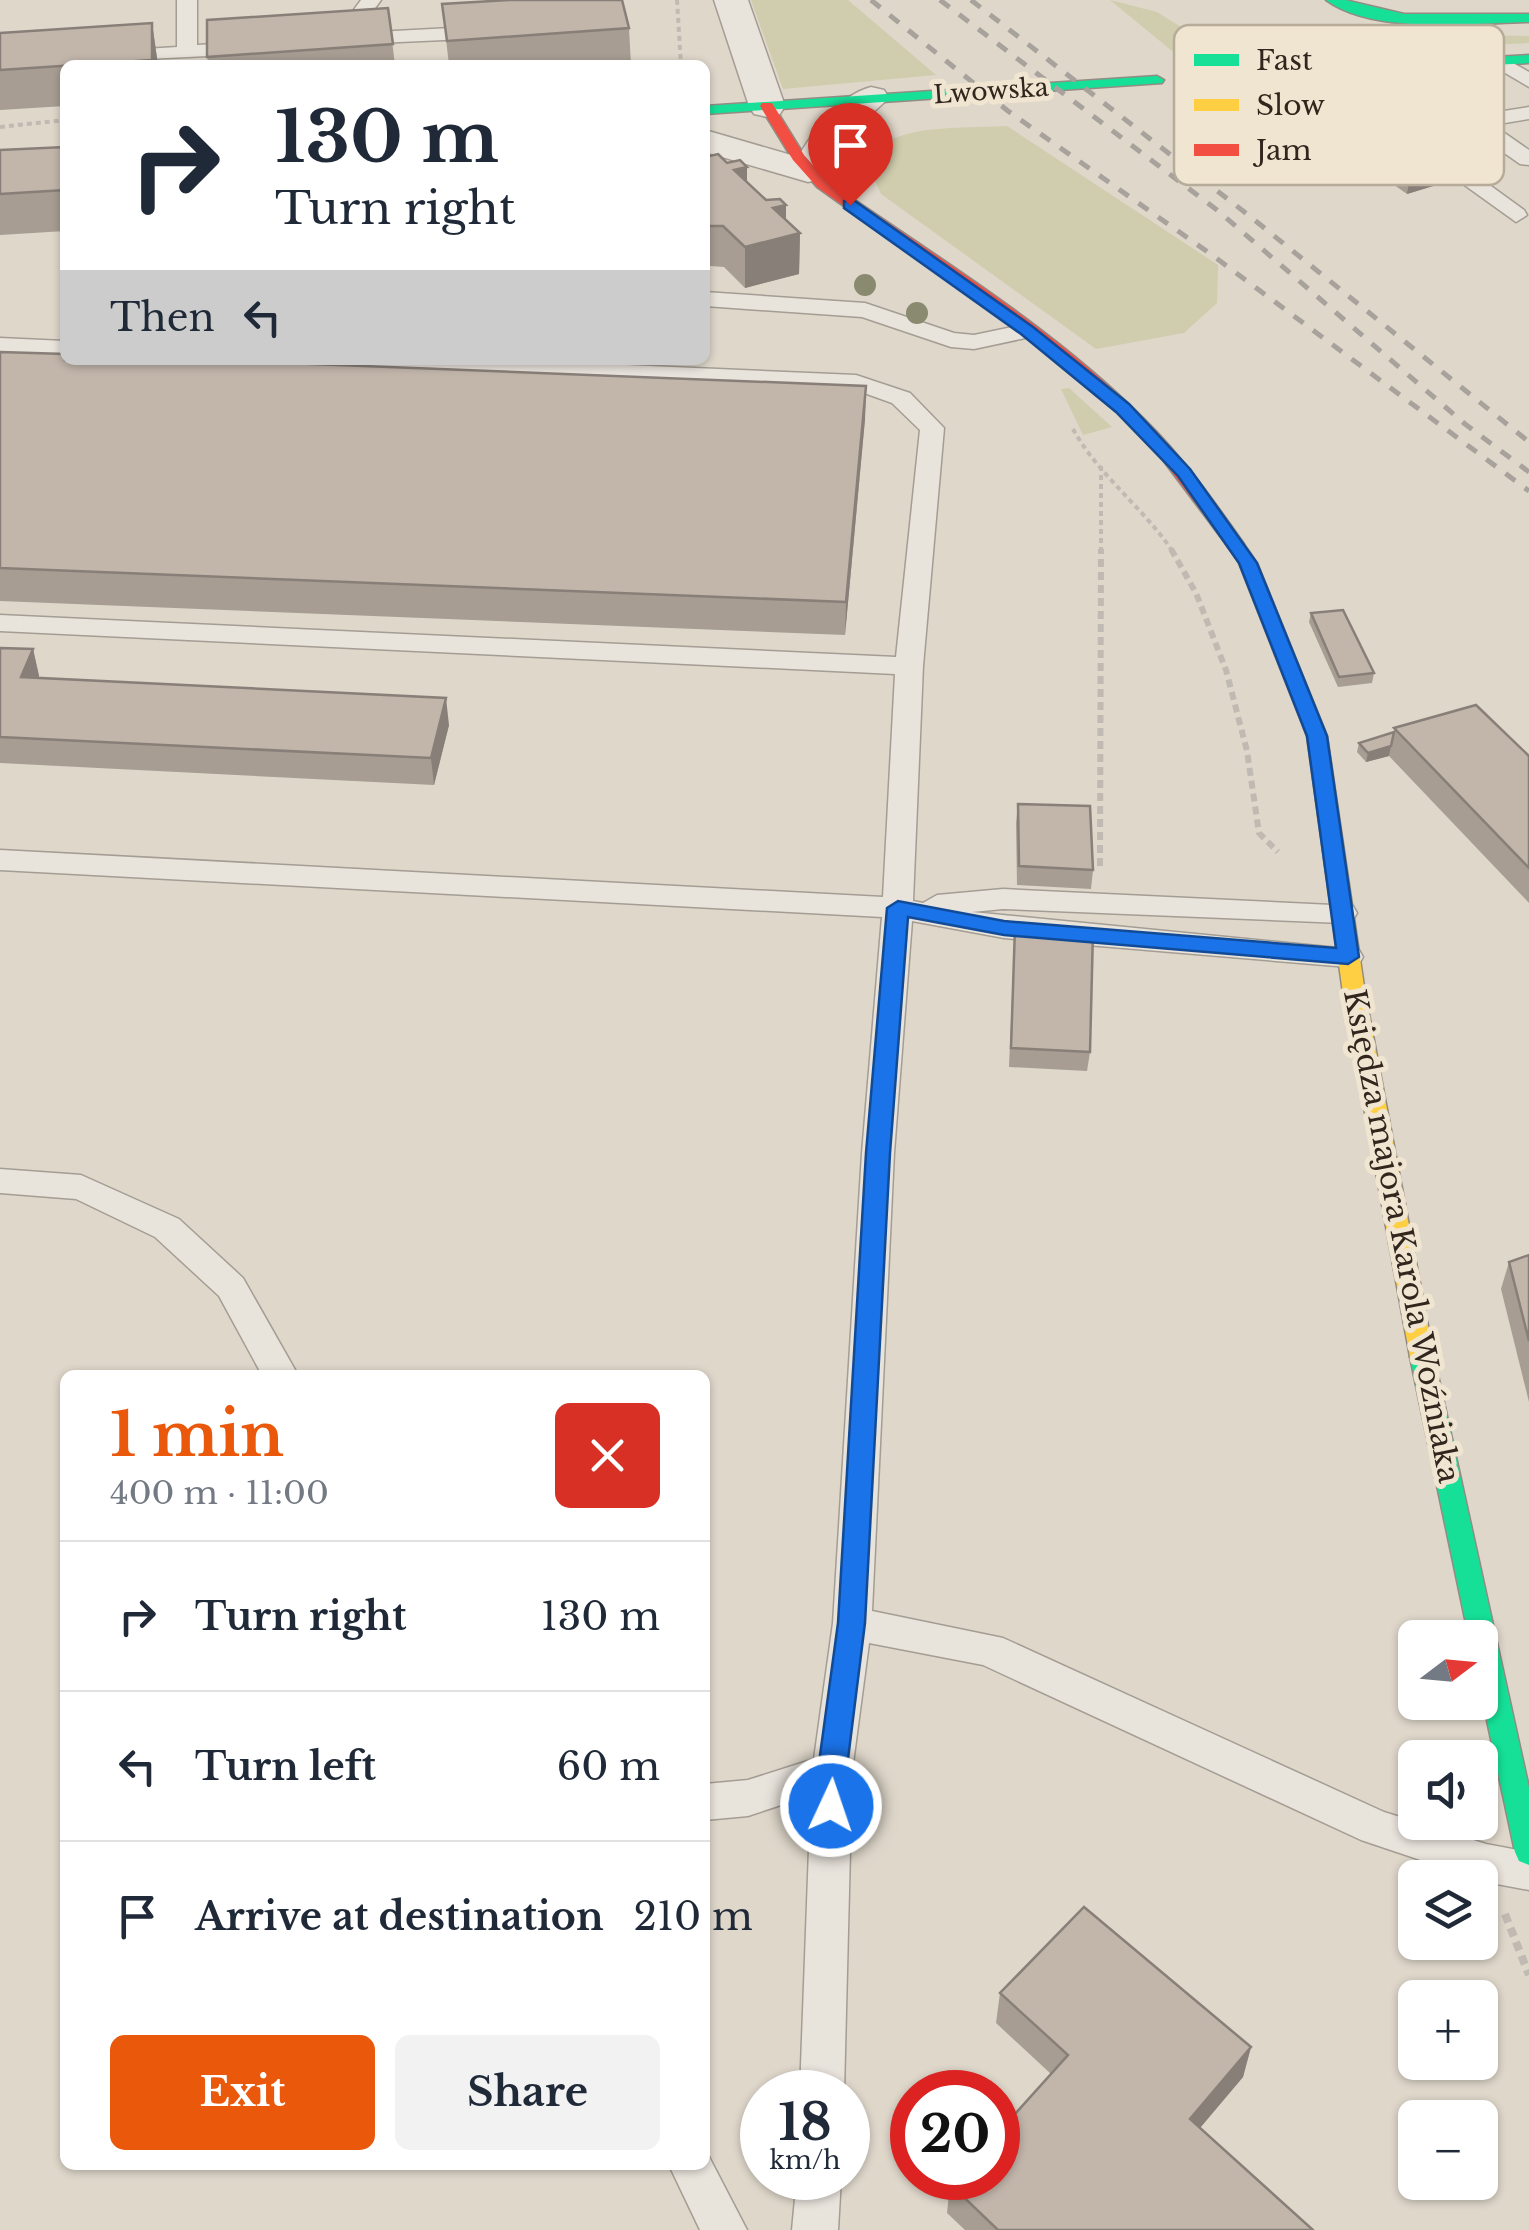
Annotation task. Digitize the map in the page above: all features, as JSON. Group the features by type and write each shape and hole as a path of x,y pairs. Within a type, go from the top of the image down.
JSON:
{"street":[{"path":"732,0 767,106"},
{"path":"1333,0 1380,16 1529,18"},
{"path":"1504,60 1529,59"},
{"name":"Lwowska","path":"710,110 1157,80"},
{"path":"808,170 832,131 871,98"},
{"name":"Księdza majora Karola Woźniaka","path":"767,106 808,170 1027,331 1122,408 1184,472 1248,563 1317,736 1348,957 1402,1262 1529,1852"},
{"name":"Księdza majora Karola Woźniaka","path":"710,143 808,170"}],"lane":[{"path":"187,52 188,0"},
{"path":"371,0 331,41 503,31"},
{"path":"94,58 264,46"},
{"path":"1504,65 1529,81"},
{"path":"1504,116 1529,113"},
{"path":"1504,142 1528,158"},
{"path":"1474,185 1516,215"},
{"path":"710,299 865,310 952,340 974,342 1027,331"},
{"path":"0,345 60,348"},
{"path":"460,365 856,382 901,398 932,428 909,666 898,908 878,1153 852,1623 832,1770 823,2070"},
{"path":"0,623 909,666"},
{"path":"0,860 898,908 1004,900 1342,913"},
{"path":"898,908 1004,928 1348,957"},
{"path":"0,1181 81,1186 167,1228 231,1287 277,1370"},
{"path":"852,1623 988,1650 1374,1827 1486,1863 1529,1870"},
{"path":"710,1802 748,1798 832,1770"},
{"path":"694,2170 724,2230"},
{"path":"815,2230 817,2200"}],"path":[{"path":"677,0 681,60"},
{"path":"0,127 60,121"},
{"path":"1070,421 1076,437 1156,526 1215,636 1237,703 1252,774 1258,833 1302,874 1306,913"},
{"path":"1100,462 1100,906"}],"shaded area":[{"path":"751,0 848,0 936,75 783,89"},
{"path":"1110,0 1157,12 1178,25 1174,25 1174,53"},
{"path":"1504,35 1529,36 1529,43 1504,44"},
{"path":"1007,126 1218,265 1217,303 1184,333 1096,349 881,194 870,169 874,149 904,135 938,129"},
{"path":"1069,388 1112,427 1083,435 1061,389"}],"building":[{"path":"622,0 629,28 447,41 442,4"},
{"path":"388,8 393,44 207,57 207,20"},
{"path":"152,23 152,60 60,60 60,66 0,70 0,33"},
{"path":"60,147 60,190 0,194 0,150"},
{"path":"718,154 727,163 740,160 747,167 734,170 766,200 780,199 786,205 773,208 800,233 745,247 723,226 710,226 710,156"},
{"path":"0,352 60,354 60,365 337,365 866,386 846,602 0,568"},
{"path":"1343,610 1374,673 1339,677 1311,613"},
{"path":"0,648 33,649 21,677 446,698 431,758 0,737"},
{"path":"1476,705 1529,756 1529,868 1394,728"},
{"path":"1394,732 1391,746 1368,753 1359,743"},
{"path":"1018,804 1090,806 1093,870 1019,866"},
{"path":"1015,927 1093,931 1090,1052 1011,1048"},
{"path":"1529,1255 1529,1341 1509,1262"},
{"path":"1084,1907 1251,2047 1190,2119 1313,2230 998,2230 967,2200 1020,2200 1020,2108 1068,2055 1000,1993"}],"railway":[{"path":"871,0 1008,111 1212,255 1529,491"},
{"path":"940,0 1174,177"},
{"path":"971,0 1174,157"},
{"path":"1184,185 1465,424 1529,472"},
{"path":"1210,185 1529,442"}],"traffic: fast":[{"path":"1333,0 1356,9 1404,18 1529,18"},
{"path":"1504,60 1529,59"},
{"path":"710,110 1157,80"},
{"path":"1422,1357 1529,1852"}],"traffic: slow":[{"path":"1235,544 1248,563 1317,736 1354,993 1422,1357"}],"traffic: jam":[{"path":"767,106 798,157 822,184 1014,319 1123,408 1169,456 1235,544"}],"route":[{"path":"831,1806 832,1770 852,1623 878,1153 898,908 1004,928 1348,957 1317,736 1248,563 1184,472 1122,408 1027,331 850,205"}]}
